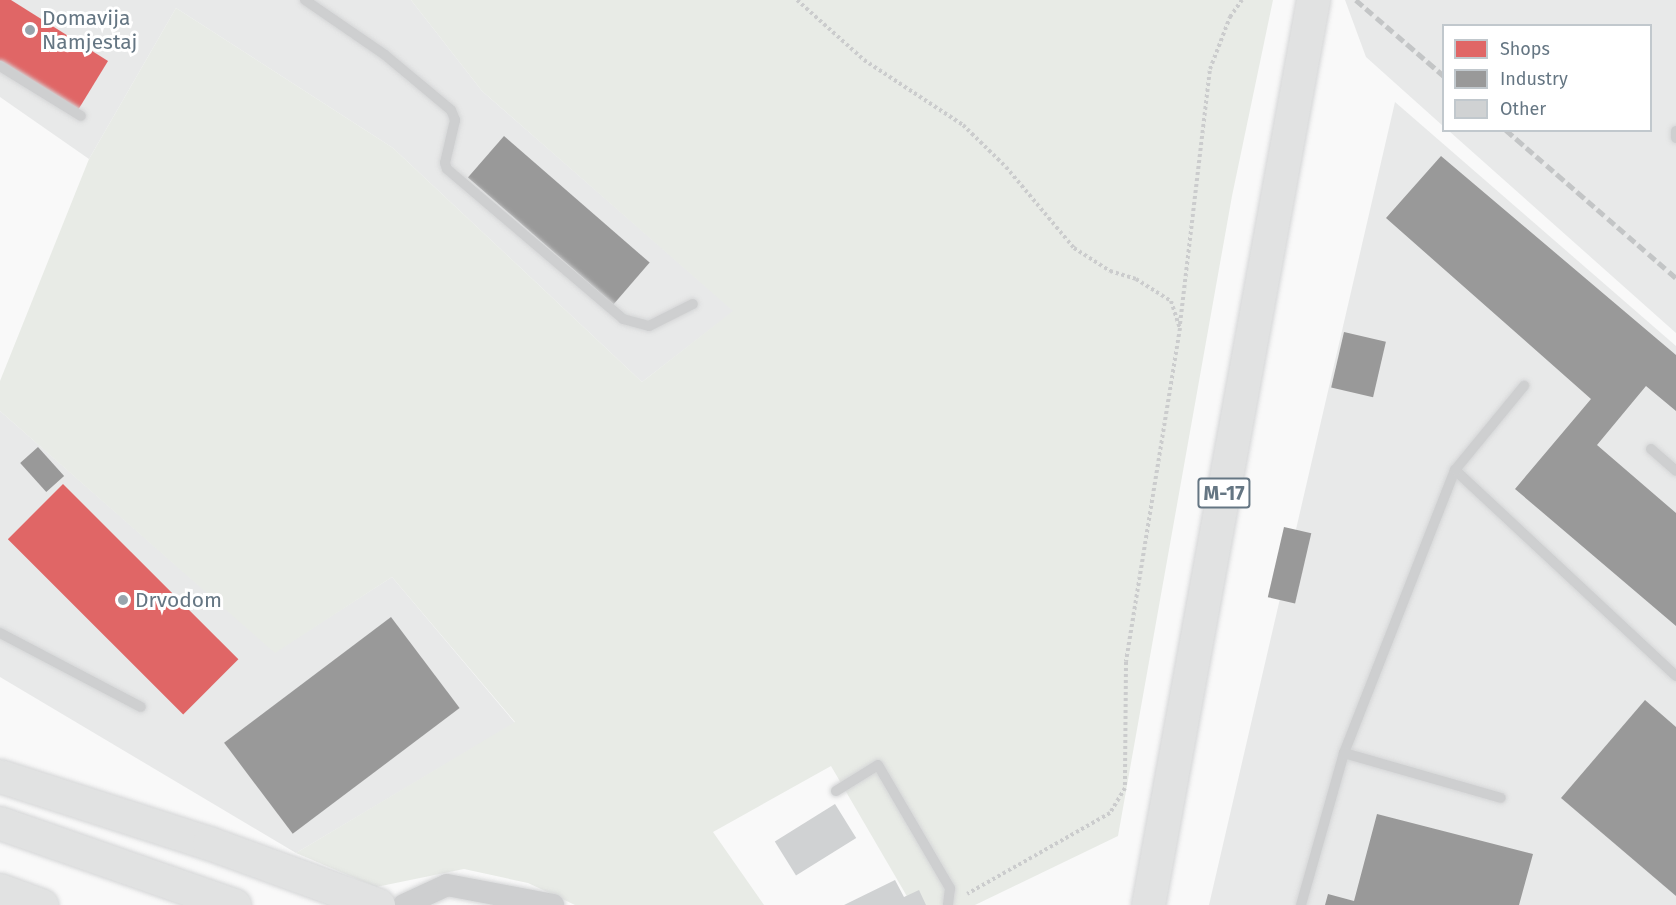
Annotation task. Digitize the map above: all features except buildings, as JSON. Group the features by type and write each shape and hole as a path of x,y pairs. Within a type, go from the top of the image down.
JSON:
{"main road":[{"name":"M-17","path":"1148,905 1313,0"},
{"path":"0,776 177,832 378,905"},
{"path":"0,823 234,905"},
{"path":"0,890 41,905"}],"street":[{"path":"404,905 447,885 553,905"}],"lane":[{"path":"305,0 385,55 451,110 455,120 445,163 447,170 623,320 649,326 693,304"},
{"path":"0,66 81,116"},
{"path":"1676,131 1676,138"},
{"path":"1301,905 1344,753 1455,470 1524,386"},
{"path":"1651,450 1676,471"},
{"path":"1455,470 1676,676"},
{"path":"0,633 141,707"},
{"path":"1344,753 1501,798"},
{"path":"836,791 878,765 950,888 948,905"}],"path":[{"path":"797,0 864,60 963,124 1006,167 1074,248 1110,271 1136,279 1171,301 1179,328"},
{"path":"948,905 1110,813 1125,788 1125,662 1179,328 1210,69 1230,17 1242,0"}],"shaded area":[{"path":"0,0 411,0 482,91 734,311 642,382 393,148 176,8 89,159 0,97"},
{"path":"411,0 1273,0 1232,196 1118,836 975,905 912,905 831,766 713,832 764,905 575,905 528,883 464,869 376,887 296,853 515,722 392,577 275,653 0,411 0,381 89,159 176,8 393,148 642,382 733,311 482,91"},
{"path":"1345,0 1676,0 1676,333 1450,132 1652,132 1652,24 1442,24 1442,125 1366,57"},
{"path":"1395,102 1676,346 1676,905 1209,905"},
{"path":"0,411 275,652 392,577 515,723 296,853 0,677"}],"railway":[{"path":"1356,0 1442,74"},
{"path":"1508,132 1676,278"}],"place":[{"name":"Domavija Namjestaj","path":"30,30"},
{"name":"Drvodom","path":"123,600"}]}
